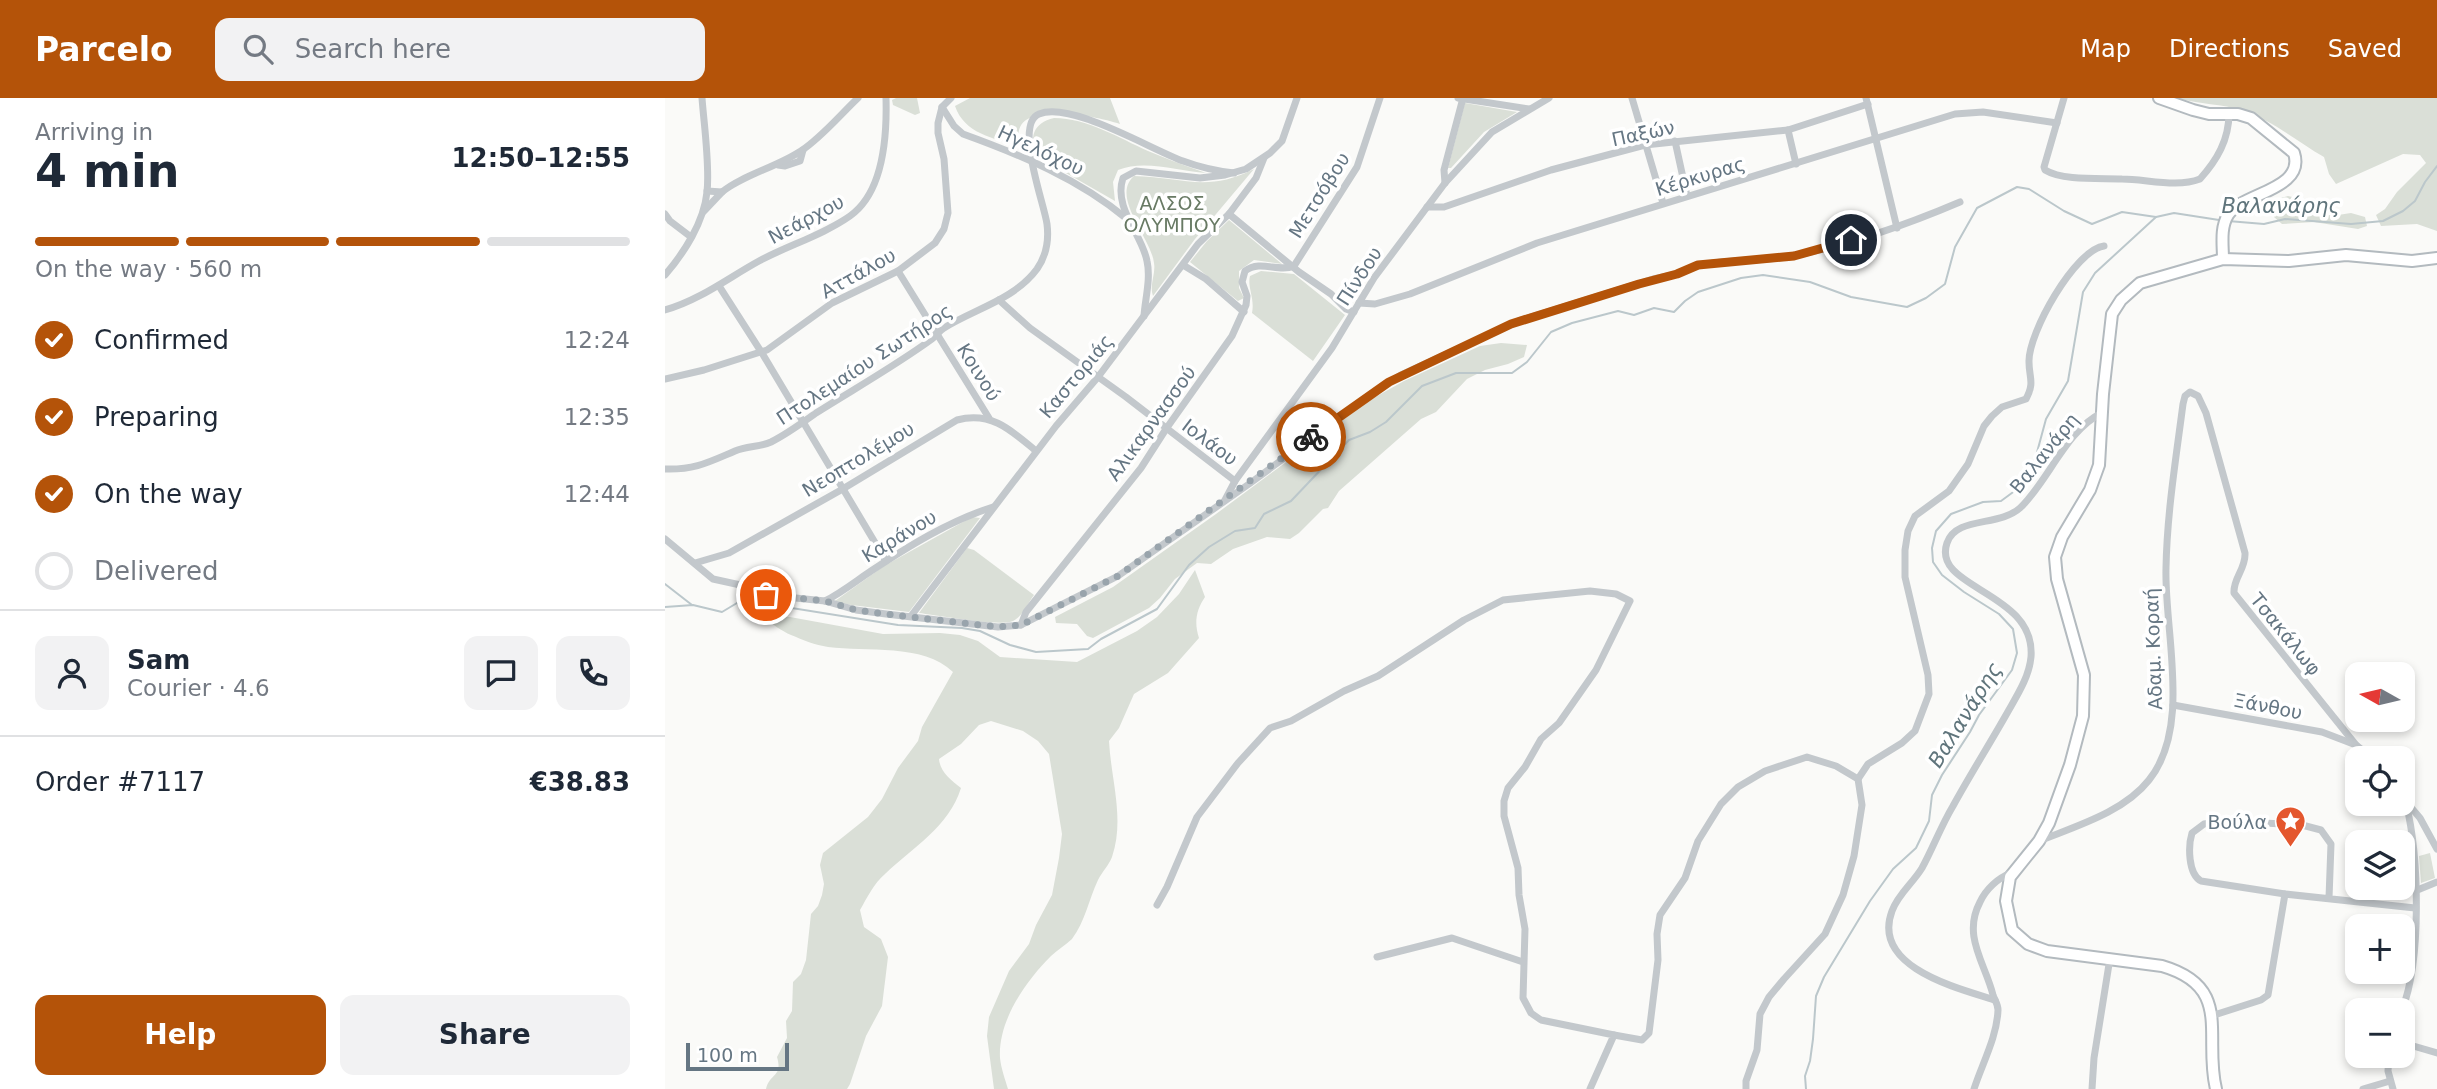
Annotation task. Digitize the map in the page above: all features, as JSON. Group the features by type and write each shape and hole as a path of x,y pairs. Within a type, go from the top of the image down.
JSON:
{"main road":[{"path":"2159,98 2209,114 2229,113 2245,116 2259,122 2294,153 2295,168 2286,180 2238,205 2227,218 2223,259"},
{"path":"2216,1089 2211,1016 2206,996 2186,974 2162,966 2047,951 2020,939 2012,930 2006,908 2006,890 2012,873 2039,841 2049,823 2083,716 2084,675 2057,579 2055,557 2067,527 2097,476 2102,448 2102,413 2110,323 2117,304 2133,287 2147,280 2223,259 2295,261 2340,255 2407,261 2437,258"}],"street":[{"path":"665,275 682,254 691,237 703,211 708,191 702,98"},
{"path":"703,211 730,186 803,150 858,98"},
{"name":"Νεάρχου","path":"665,310 678,307 719,286 758,262 842,220 861,206 878,173 888,120 886,98"},
{"path":"942,107 951,98"},
{"name":"Καστοριάς","path":"1129,220 1121,187 1123,178 1132,172 1201,178 1247,169 1282,141 1297,98"},
{"name":"Μετσόβου","path":"1294,266 1357,167 1380,98"},
{"path":"1445,183 1444,170 1461,98 1529,110"},
{"name":"Πίνδου","path":"1225,501 1235,481 1332,348 1374,278 1445,183 1492,132 1549,98"},
{"path":"1632,98 1663,204"},
{"path":"2064,98 2044,167 2046,172 2099,179 2124,178 2160,183 2200,179 2217,158 2228,131 2229,113"},
{"path":"1867,101 1897,228"},
{"name":"Παξών","path":"1427,207 1444,206 1551,170 1645,145 1789,130 1867,101"},
{"name":"Ηγελόχου","path":"942,107 954,126 963,134 1033,160 1100,196 1129,220"},
{"name":"Αττάλου","path":"665,379 761,353 808,323 837,300 898,271 935,243 947,222 948,206 938,133 942,107"},
{"name":"Πτολεμαίου Σωτήρος","path":"665,469 689,469 738,450 770,443 877,375 942,329 999,300 1025,283 1045,255 1047,223 1028,135 1031,121 1038,114 1055,112 1096,123 1183,161 1234,173"},
{"name":"Κέρκυρας","path":"1359,303 1375,304 1410,295 1537,243 1947,117 1971,112 1995,113 2057,123"},
{"path":"1789,130 1796,164"},
{"path":"1675,141 1687,196"},
{"name":"Καστοριάς","path":"911,616 1036,451 1098,377 1206,235 1229,214 1256,178 1264,158"},
{"path":"708,191 722,192"},
{"path":"665,539 719,582 745,586 768,595 825,601 856,610 998,627 1021,625 1118,576 1389,382 1511,324 1653,279 1677,274 1693,266 1794,256 1897,228 1960,202"},
{"path":"665,214 691,237"},
{"path":"1229,214 1331,294 1346,309 1354,312"},
{"path":"1129,220 1147,260 1144,317"},
{"path":"1746,1089 1746,1081 1757,1050 1760,1014 1769,997 1825,934 1843,895 1854,856 1862,805 1858,779 1868,764 1902,743 1915,731 1929,694 1929,675 1905,577 1905,550 1915,516 1949,491 1968,464 1984,426 1992,416 2002,407 2026,399 2032,389 2028,362 2040,321 2053,297 2083,259 2097,247 2104,246"},
{"path":"1183,265 1206,279 1244,312"},
{"name":"Αλικαρνασσού","path":"1021,625 1026,612 1141,468 1228,343 1244,312 1247,299 1242,280 1247,269 1258,265 1286,269 1294,266"},
{"name":"Κοινού","path":"898,271 989,418"},
{"path":"719,286 886,561"},
{"name":"Ιολάου","path":"999,300 1030,328 1235,481"},
{"name":"Αδαμ. Κοραή","path":"2039,841 2107,811 2145,784 2165,752 2173,705 2166,602 2167,539 2184,399 2186,394 2194,393"},
{"name":"Τσακάλωφ","path":"2194,393 2206,413 2245,553 2244,565 2234,593 2356,745"},
{"name":"Βαλανάρη","path":"1994,1000 1922,973 1898,953 1889,933 1889,920 1894,906 1924,864 1952,807 2023,684 2031,661 2030,642 2016,615 2005,604 1952,572 1945,559 1946,545 1951,535 1960,528 2001,520 2018,510 2083,426 2102,413"},
{"name":"Νεοπτολέμου","path":"695,563 729,553 842,489 950,423 971,417 989,418"},
{"path":"989,418 1005,425 1036,451"},
{"name":"Καράνου","path":"825,601 886,561 961,518 993,507"},
{"path":"1157,905 1197,817 1238,763 1270,728 1291,721 1344,691 1378,676 1464,620 1503,600 1590,591 1616,594 1630,601 1596,670 1559,723 1541,739 1525,767 1508,788 1504,801 1506,828 1518,868 1525,929 1523,998 1531,1013 1541,1020 1642,1040 1649,1032 1658,960 1657,934 1660,915 1685,878 1698,841 1721,804 1738,787 1765,771 1807,757 1836,766 1858,779"},
{"name":"Ξάνθου","path":"2173,705 2328,734 2356,745"},
{"path":"2415,813 2437,849"},
{"path":"2329,898 2332,844 2328,837 2314,827 2224,821 2201,825 2192,833 2192,872 2195,878 2201,881 2285,894 2415,908"},
{"path":"1974,1089 1994,1033 1998,1011 1976,949 1972,933 1973,922 1985,892 2012,873"},
{"path":"2415,891 2437,882"},
{"path":"2211,1016 2267,997 2285,894"},
{"path":"2406,998 2413,965 2415,900"},
{"path":"1377,957 1452,938 1523,962"},
{"path":"2092,1089 2094,1058 2110,958"},
{"path":"1590,1089 1614,1035"},
{"path":"2415,1047 2437,1053"},
{"path":"2363,1089 2391,1085"}],"green space":[{"path":"917,98 920,113 915,115 893,105 892,100"},
{"path":"970,98 1110,98 1120,124 1070,114 1036,116 1025,121 1019,132 1021,147 991,138 966,123 955,106"},
{"path":"2178,98 2437,98 2437,231 2417,224 2381,226 2376,215 2385,209 2397,192 2426,163 2420,155 2403,154 2336,184 2329,174 2324,157 2264,120 2235,108"},
{"path":"1465,103 1517,112 1484,132 1451,168 1448,168"},
{"name":"ΑΛΣΟΣ ΟΛΥΜΠΟΥ","path":"1054,118 1091,125 1206,173 1150,166 1118,170 1113,182 1115,201 1038,157 1033,144 1034,132 1041,124"},
{"name":"ΑΛΣΟΣ ΟΛΥΜΠΟΥ","path":"1254,169 1195,239 1153,296 1154,263 1129,206 1127,195 1128,185 1134,176 1208,182 1237,176"},
{"path":"2288,196 2305,200 2323,199 2330,202 2338,215 2351,213 2365,217 2367,226 2358,229 2314,222 2282,224 2274,217 2281,198"},
{"name":"ΑΛΣΟΣ ΟΛΥΜΠΟΥ","path":"1229,220 1282,264 1254,260 1239,271 1239,288 1244,298 1238,301 1190,262"},
{"name":"ΑΛΣΟΣ ΟΛΥΜΠΟΥ","path":"1261,271 1294,274 1345,315 1313,361 1252,313 1250,276"},
{"path":"1501,343 1527,345 1524,357 1467,379 1436,412 1421,419 1339,491 1328,508 1323,509 1290,539 1267,537 1233,549 1211,564 1197,563 1175,579 1149,608 1093,638 1087,636 1077,624 1056,623 1055,617 1113,587 1370,400 1480,346"},
{"path":"972,517 980,518 909,612 835,601 884,566"},
{"path":"967,548 974,550 1034,595 1013,621 996,623 919,613"},
{"path":"1195,570 1205,597 1197,617 1199,638 1168,673 1134,694 1119,728 1109,741 1117,814 1116,843 1112,857 1098,880 1084,918 1072,939 1051,956 1032,977 1015,1002 1001,1044 1000,1058 1008,1089 994,1089 987,1036 989,1017 1009,971 1029,944 1052,895 1062,834 1049,754 1038,741 1023,731 991,721 979,725 961,744 939,759 944,772 961,788 955,802 929,836 877,882 860,910 864,927 881,939 888,957 882,1006 866,1036 847,1089 766,1089 777,1072 777,1057 787,1038 786,1021 792,1011 793,982 801,974 806,960 811,914 822,895 824,884 820,865 823,853 868,817 882,799 898,768 918,741 922,727 953,672 941,663 910,653 814,644 784,632 765,616 790,617 883,634 960,635 978,641 1000,657 1077,662 1137,631 1157,617 1179,594"},
{"path":"2430,853 2435,878 2421,883 2419,856"}],"waterway":[{"name":"Βαλανάρης","path":"2228,221 2264,224 2285,219 2351,224 2383,221 2403,211 2415,201 2437,166"},
{"path":"665,607 693,605 722,612 742,600 898,625 980,631 1010,645 1036,652 1088,649 1101,639 1157,609 1189,565 1209,547 1235,531 1255,528 1264,514 1291,501 1349,440 1386,422 1422,386 1456,373 1512,373 1527,362 1551,332 1572,323 1618,311 1634,315 1654,308 1674,312 1698,292 1741,278 1763,275 1810,282 1851,297 1907,307 1926,298 1945,284 1955,247 1977,208 2017,187 2029,189 2064,211 2092,224 2122,212 2156,217"},
{"name":"Βαλανάρης","path":"1806,1089 1805,1076 1810,1061 1816,996 1824,977 1870,901 1893,869 1916,848 1929,821 1932,795 1942,775 1979,715 2012,670 2017,653 2013,629 1999,614 1942,575 1933,562 1932,548 1936,531 1951,514 1983,502 2001,501 2020,487 2036,456 2046,419 2068,381 2083,292 2095,273 2156,217 2174,213 2219,220"},
{"path":"665,584 692,605"}],"way so far":[{"path":"766,595 825,601 856,610 885,614 998,627 1021,625 1118,576 1311,437"}],"place":[{"name":"Βούλα","path":"2290,849"}],"route":[{"path":"1311,437 1379,388 1412,369 1521,320 1677,274 1693,266 1711,262 1794,256 1851,240"}]}
